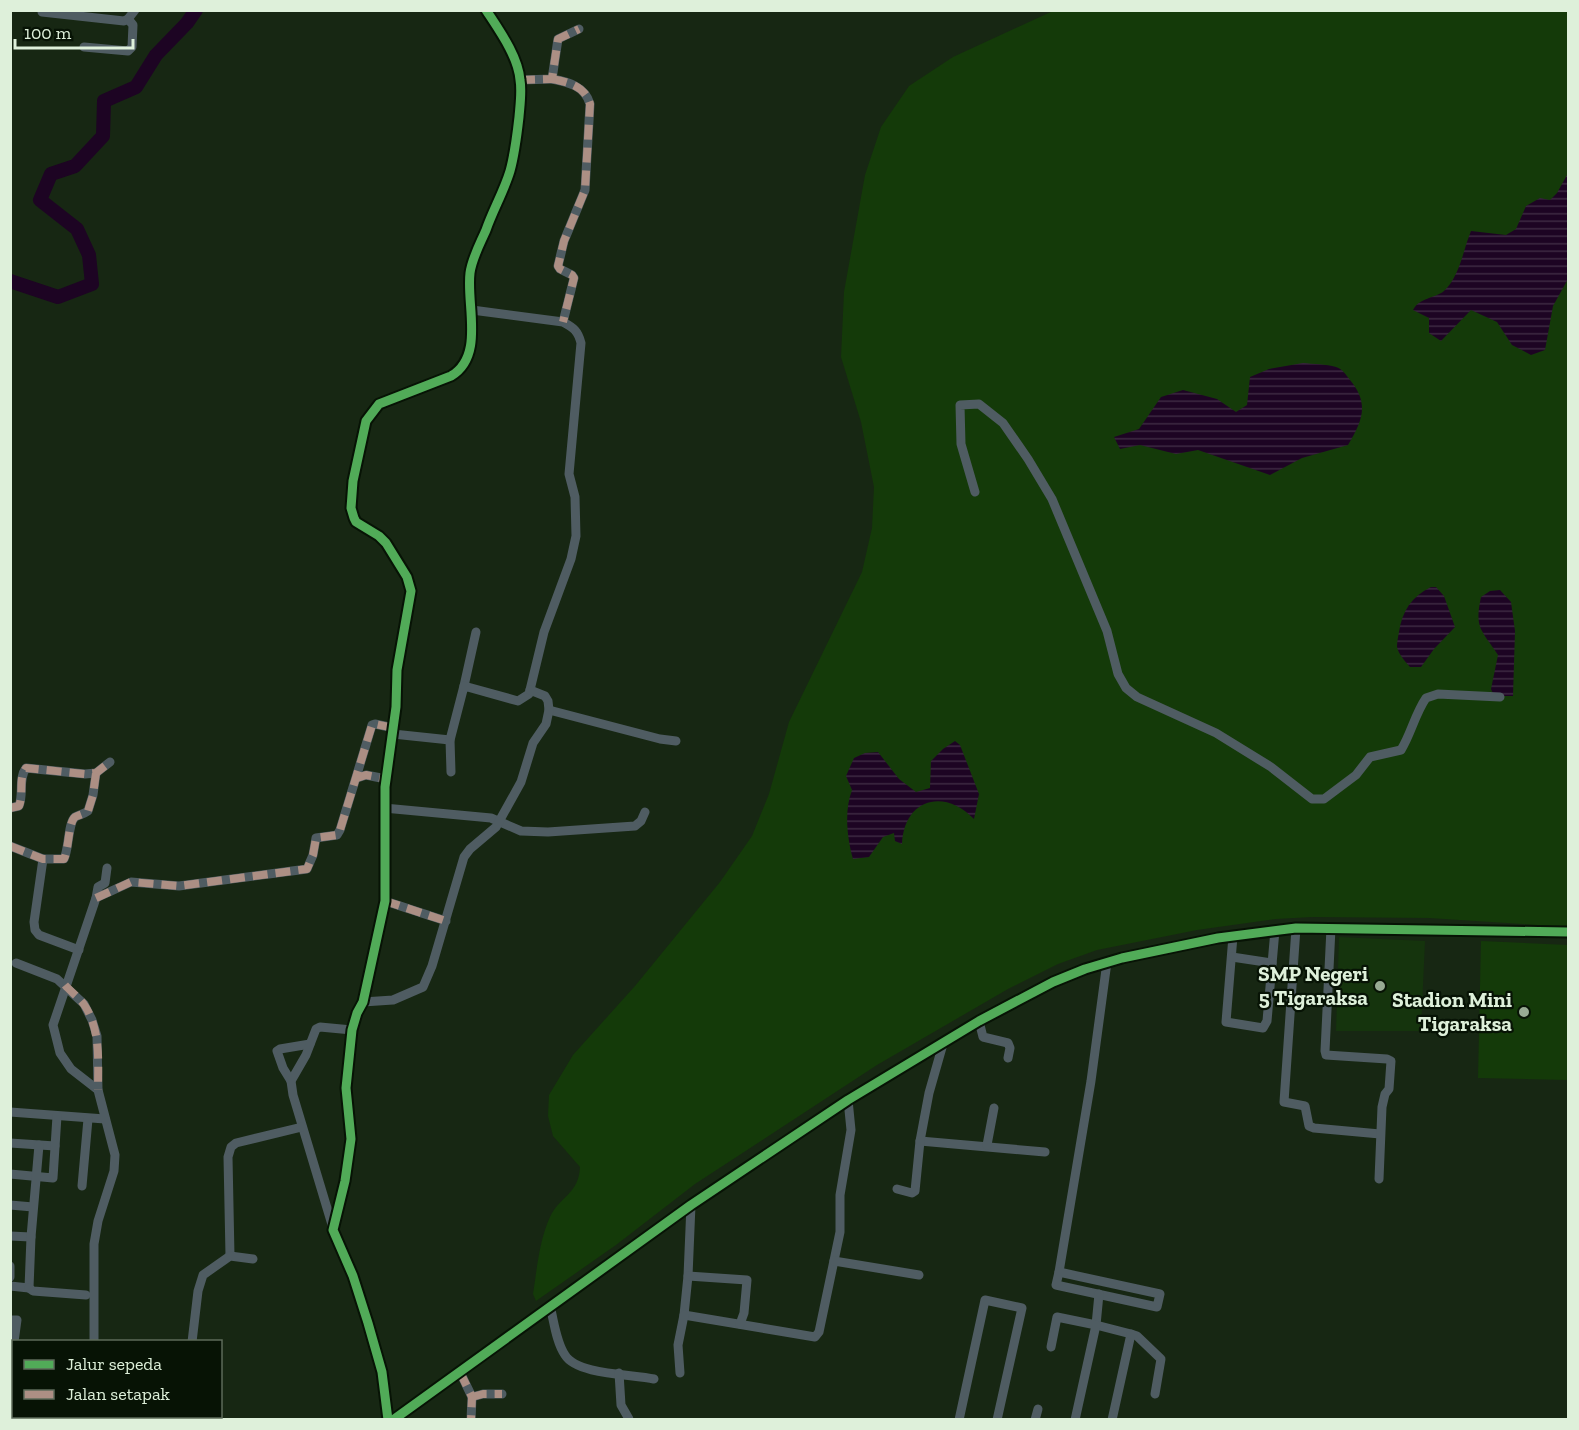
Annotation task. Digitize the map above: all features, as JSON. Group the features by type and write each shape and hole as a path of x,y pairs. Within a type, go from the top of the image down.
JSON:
{"street":[{"path":"42,12 124,21 135,10"},
{"path":"333,1230 345,1181 351,1139 346,1088 352,1030 363,1002 385,901 386,779 393,731 397,670 411,591 410,583 383,539 354,518 351,508 353,481 366,421 379,404 460,370 468,355 472,310 470,273 510,172 517,134 520,80 509,50 486,10"},
{"path":"84,47 128,51 132,47 134,25 128,19"},
{"path":"552,80 558,39 579,29"},
{"path":"520,80 569,82 585,93 590,104 585,189 564,242 558,266 572,274 574,278 563,322"},
{"path":"464,686 518,701 526,697 530,690 544,632 571,559 576,536 575,497 569,474 581,342 575,328 563,322 472,310"},
{"path":"975,492 961,444 960,405 979,404 1003,423 1052,499 1107,631 1118,674 1126,688 1137,698 1216,733 1271,767 1312,799 1324,799 1356,775 1370,757 1401,750 1410,736 1426,698 1438,694 1500,697"},
{"path":"451,772 450,740 476,632"},
{"path":"363,1002 393,1000 423,987 432,966 464,857 470,849 492,832 499,822 521,782 531,748 546,724 548,701 544,696 530,690"},
{"path":"549,710 660,739 676,741"},
{"path":"96,898 131,882 179,886 307,869 313,855 316,838 337,834 340,830 372,725 393,731 450,740"},
{"path":"10,808 19,806 24,771 30,767 85,774 96,773 110,762"},
{"path":"10,846 43,859 61,860 65,857 71,822 88,811 96,773"},
{"path":"357,778 366,776 386,779"},
{"path":"10,783 22,779"},
{"path":"384,808 491,818 522,831 631,827 638,824 645,812"},
{"path":"43,859 34,922 35,930 39,935 79,950"},
{"path":"98,1090 71,1069 60,1053 53,1025 98,886 105,883 107,868"},
{"path":"385,901 446,921"},
{"path":"1296,928 1284,1102 1305,1106 1309,1126 1314,1128 1380,1134"},
{"path":"1331,928 1326,1055 1391,1061 1389,1089 1384,1098 1380,1134 1379,1179"},
{"path":"393,1419 691,1205 848,1100 978,1021 1053,982 1107,962 1233,936 1275,930 1331,928 1569,932"},
{"path":"1233,936 1225,1019 1228,1024 1263,1028 1266,1025 1275,930"},
{"path":"1232,957 1272,963"},
{"path":"1059,1272 1160,1293 1157,1307 1056,1285 1091,1081 1107,962"},
{"path":"16,963 57,979 65,985 84,1004 97,1036 98,1090 116,1155 114,1172 98,1221 94,1244 94,1340"},
{"path":"978,1021 983,1036 1008,1043 1010,1048 1008,1058"},
{"path":"291,1081 316,1029 352,1030"},
{"path":"310,1044 277,1051 291,1081 302,1127 333,1230 353,1276 368,1323 382,1372 388,1419"},
{"path":"897,1189 912,1193 915,1191 929,1093 943,1044"},
{"path":"684,1315 815,1337 819,1332 840,1232 840,1195 851,1130 848,1100"},
{"path":"987,1145 993,1108"},
{"path":"10,1112 105,1119"},
{"path":"10,1174 53,1178 57,1116"},
{"path":"82,1186 88,1119"},
{"path":"230,1256 228,1157 231,1147 236,1143 302,1127"},
{"path":"921,1141 987,1145 1045,1152"},
{"path":"10,1143 55,1146"},
{"path":"29,1288 39,1145"},
{"path":"10,1205 33,1207"},
{"path":"680,1373 678,1345 688,1276 691,1205"},
{"path":"10,1236 31,1237"},
{"path":"192,1340 198,1292 203,1275 230,1256 253,1259"},
{"path":"834,1261 919,1275"},
{"path":"10,1266 10,1277"},
{"path":"688,1276 747,1280 744,1313 740,1324"},
{"path":"10,1286 29,1288 33,1291 86,1295"},
{"path":"1075,1419 1096,1325 1099,1294"},
{"path":"959,1419 985,1300 1023,1308 997,1419"},
{"path":"549,1306 564,1354 570,1362 595,1371 654,1379"},
{"path":"1051,1347 1057,1317 1137,1336 1161,1359 1155,1394"},
{"path":"10,1320 17,1320 14,1340"},
{"path":"1112,1419 1131,1334"},
{"path":"460,1372 472,1397 471,1419"},
{"path":"619,1373 621,1405 630,1419"},
{"path":"472,1397 483,1394 502,1394"},
{"path":"1035,1419 1038,1409"}],"shaded area":[{"path":"1053,11 1568,11 1568,927 1429,918 1276,919 1197,930 1097,950 1058,964 1008,989 877,1065 695,1184 616,1245 536,1301 533,1294 546,1226 554,1210 576,1183 580,1167 553,1136 548,1116 549,1095 573,1055 635,986 720,882 752,836 769,794 789,722 862,572 872,528 874,487 861,422 841,357 844,292 865,175 881,127 909,86 953,57"},
{"path":"1568,173 1568,279 1553,306 1545,350 1531,355 1512,345 1497,322 1471,310 1441,341 1429,333 1429,318 1413,310 1423,300 1440,294 1449,285 1454,278 1471,231 1506,235 1516,229 1526,206 1540,198 1550,200 1557,193"},
{"path":"1303,363 1338,368 1344,372 1356,389 1360,397 1362,412 1348,445 1302,458 1270,475 1198,450 1176,454 1140,445 1120,449 1114,437 1139,429 1161,397 1183,390 1217,399 1236,412 1247,405 1250,377 1269,369"},
{"path":"1431,587 1436,587 1444,596 1455,627 1421,667 1410,667 1397,647 1400,624 1413,600"},
{"path":"1500,590 1511,602 1515,631 1513,696 1494,696 1491,689 1498,655 1481,629 1478,616 1481,597 1490,591"},
{"path":"955,741 960,745 979,794 974,819 963,809 951,803 939,801 928,803 918,808 910,816 904,828 902,844 895,841 894,833 883,837 869,857 853,859 847,824 852,790 846,776 854,758 865,753 878,752 899,779 916,792 930,788 931,761"},
{"name":"SMP Negeri 5 Tigaraksa","path":"1339,937 1425,941 1421,1031 1336,1031"},
{"name":"Stadion Mini Tigaraksa","path":"1481,941 1568,945 1568,1080 1478,1078"},
{"path":"150,1418 150,1420 96,1419"}],"waterway":[{"path":"10,281 58,297 92,284 89,255 77,229 40,200 51,174 75,166 103,136 104,101 136,87 156,55 187,23 196,10"}],"marked path":[{"path":"520,80 552,79 558,39 579,29"},
{"path":"552,79 570,83 580,89 590,104 585,190 564,241 558,266 574,278 563,322"},
{"path":"96,898 131,882 179,886 307,869 313,855 316,838 337,835 340,830 372,725 394,728"},
{"path":"10,808 19,806 22,777 26,768 85,774 96,773 110,762"},
{"path":"10,846 43,859 64,859 73,820 88,811 96,773"},
{"path":"357,778 366,775 386,779"},
{"path":"385,901 446,921"},
{"path":"65,985 83,1003 94,1026 98,1047 98,1090"},
{"path":"460,1372 472,1397 471,1420"},
{"path":"472,1397 483,1394 502,1394"}],"cycle path":[{"path":"388,1420 382,1372 368,1323 353,1276 333,1230 345,1181 351,1139 346,1088 352,1030 363,1002 385,901 385,787 396,707 397,670 411,591 407,577 386,543 356,522 351,508 353,481 366,421 379,404 451,376 468,356 472,329 469,286 471,267 510,171 516,144 521,98 516,62 486,10"},
{"path":"393,1420 691,1205 848,1100 979,1021 1053,982 1122,958 1218,938 1296,928 1568,932"}],"place":[{"name":"SMP Negeri 5 Tigaraksa","path":"1380,986"},
{"name":"Stadion Mini Tigaraksa","path":"1524,1012"}]}
